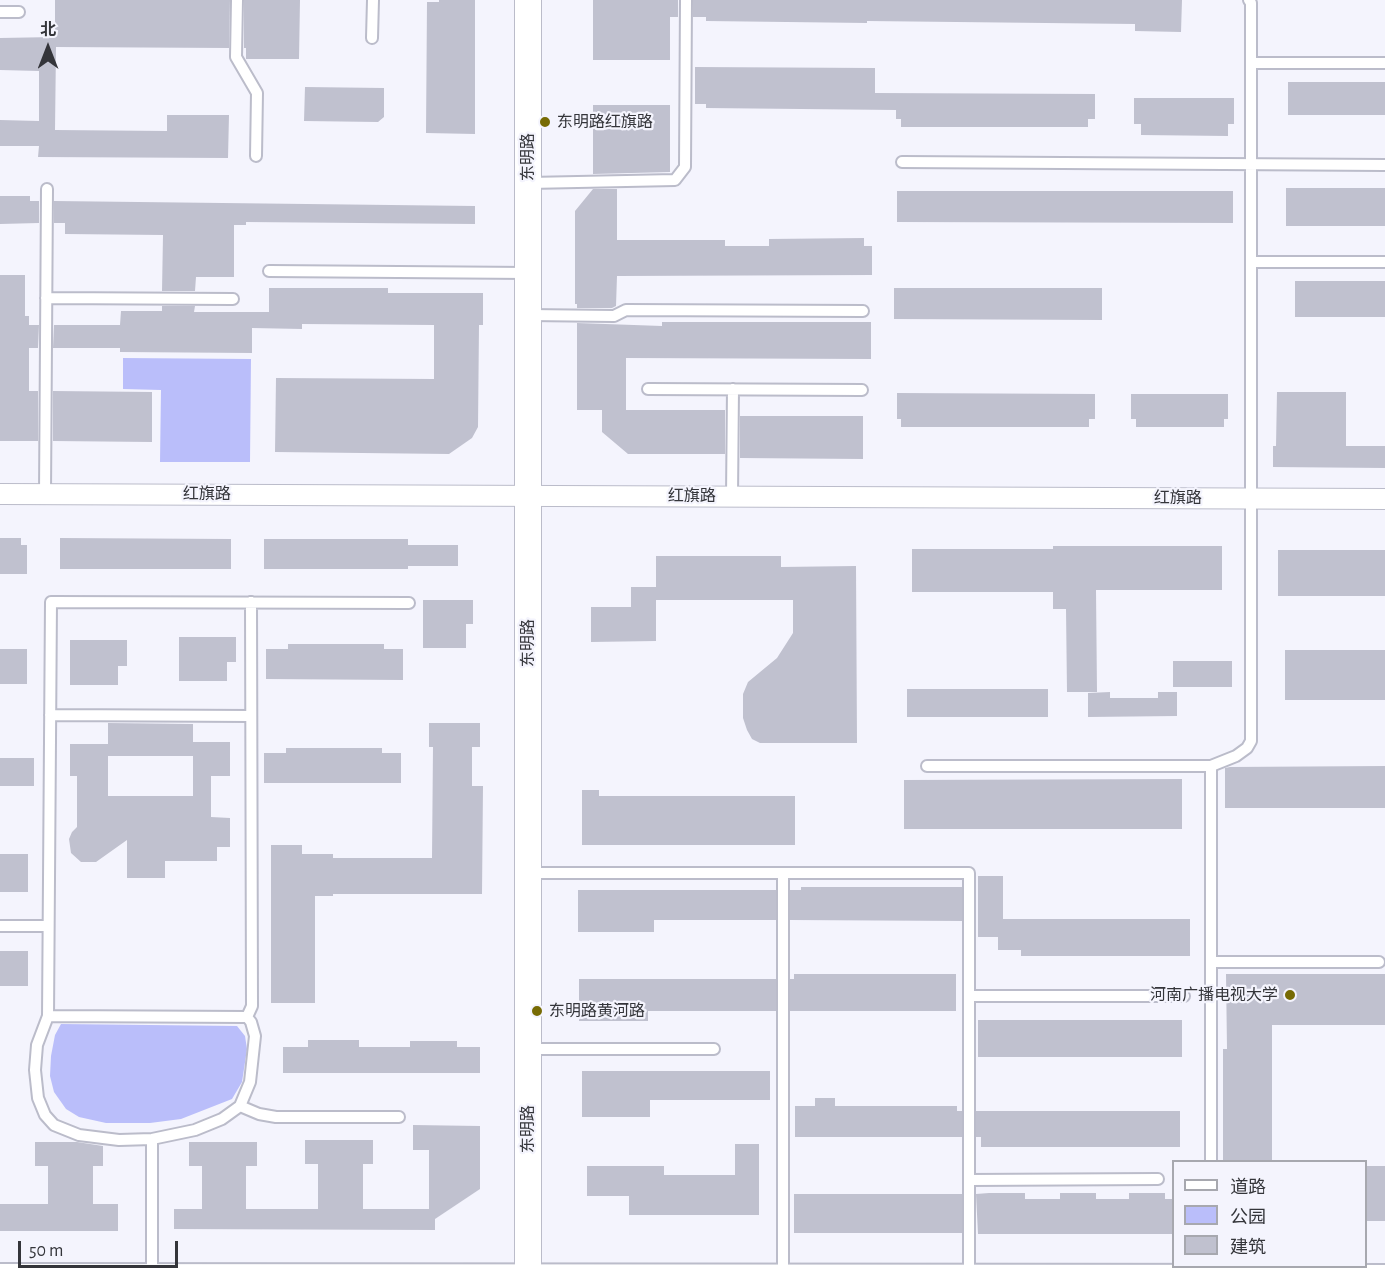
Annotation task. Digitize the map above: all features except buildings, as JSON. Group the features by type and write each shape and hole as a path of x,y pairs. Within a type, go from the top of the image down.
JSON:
{"main road":[{"path":"0,1278 528,1282 969,1279 1211,1273 1385,1279"}],"street":[{"name":"东明路","path":"528,0 528,1282"},
{"name":"红旗路","path":"0,494 1385,499"}],"lane":[{"path":"237,0 236,57 257,93 256,156"},
{"path":"372,38 373,0"},
{"path":"528,183 675,180 685,167 686,0"},
{"path":"927,766 1211,765 1236,756 1247,748 1251,741 1251,3 1249,0"},
{"path":"0,12 19,12"},
{"path":"1251,63 1385,63"},
{"path":"902,162 1385,165"},
{"path":"45,494 47,189"},
{"path":"1251,262 1385,262"},
{"path":"269,271 528,273"},
{"path":"46,298 233,299"},
{"path":"528,315 614,316 626,310 863,311"},
{"path":"648,389 862,390"},
{"path":"732,496 733,389"},
{"path":"247,1017 255,1036 250,1082 240,1106 222,1119 195,1130 152,1139 119,1140 79,1135 54,1125 45,1115 38,1098 35,1070 37,1046 48,1016 51,602 409,603"},
{"path":"247,1017 252,1006 251,602"},
{"path":"50,715 251,717"},
{"path":"1211,765 1211,1160"},
{"path":"528,873 969,873 969,1279"},
{"path":"783,873 783,1279"},
{"path":"0,926 48,926"},
{"path":"1211,962 1379,962"},
{"path":"969,996 1184,996"},
{"path":"48,1016 247,1017"},
{"path":"528,1049 714,1049"},
{"path":"240,1106 259,1114 276,1116 399,1117"},
{"path":"152,1139 152,1278"},
{"path":"969,1180 1158,1179"}],"green space":[{"path":"123,358 251,359 250,462 160,462 161,390 123,389"},
{"path":"61,1024 237,1026 245,1036 247,1049 242,1082 232,1099 181,1119 150,1123 106,1123 79,1117 66,1109 54,1092 50,1076 55,1035"}],"place":[{"name":"东明路红旗路","path":"545,122"},
{"name":"河南广播电视大学","path":"1290,995"},
{"name":"东明路黄河路","path":"537,1011"}]}
